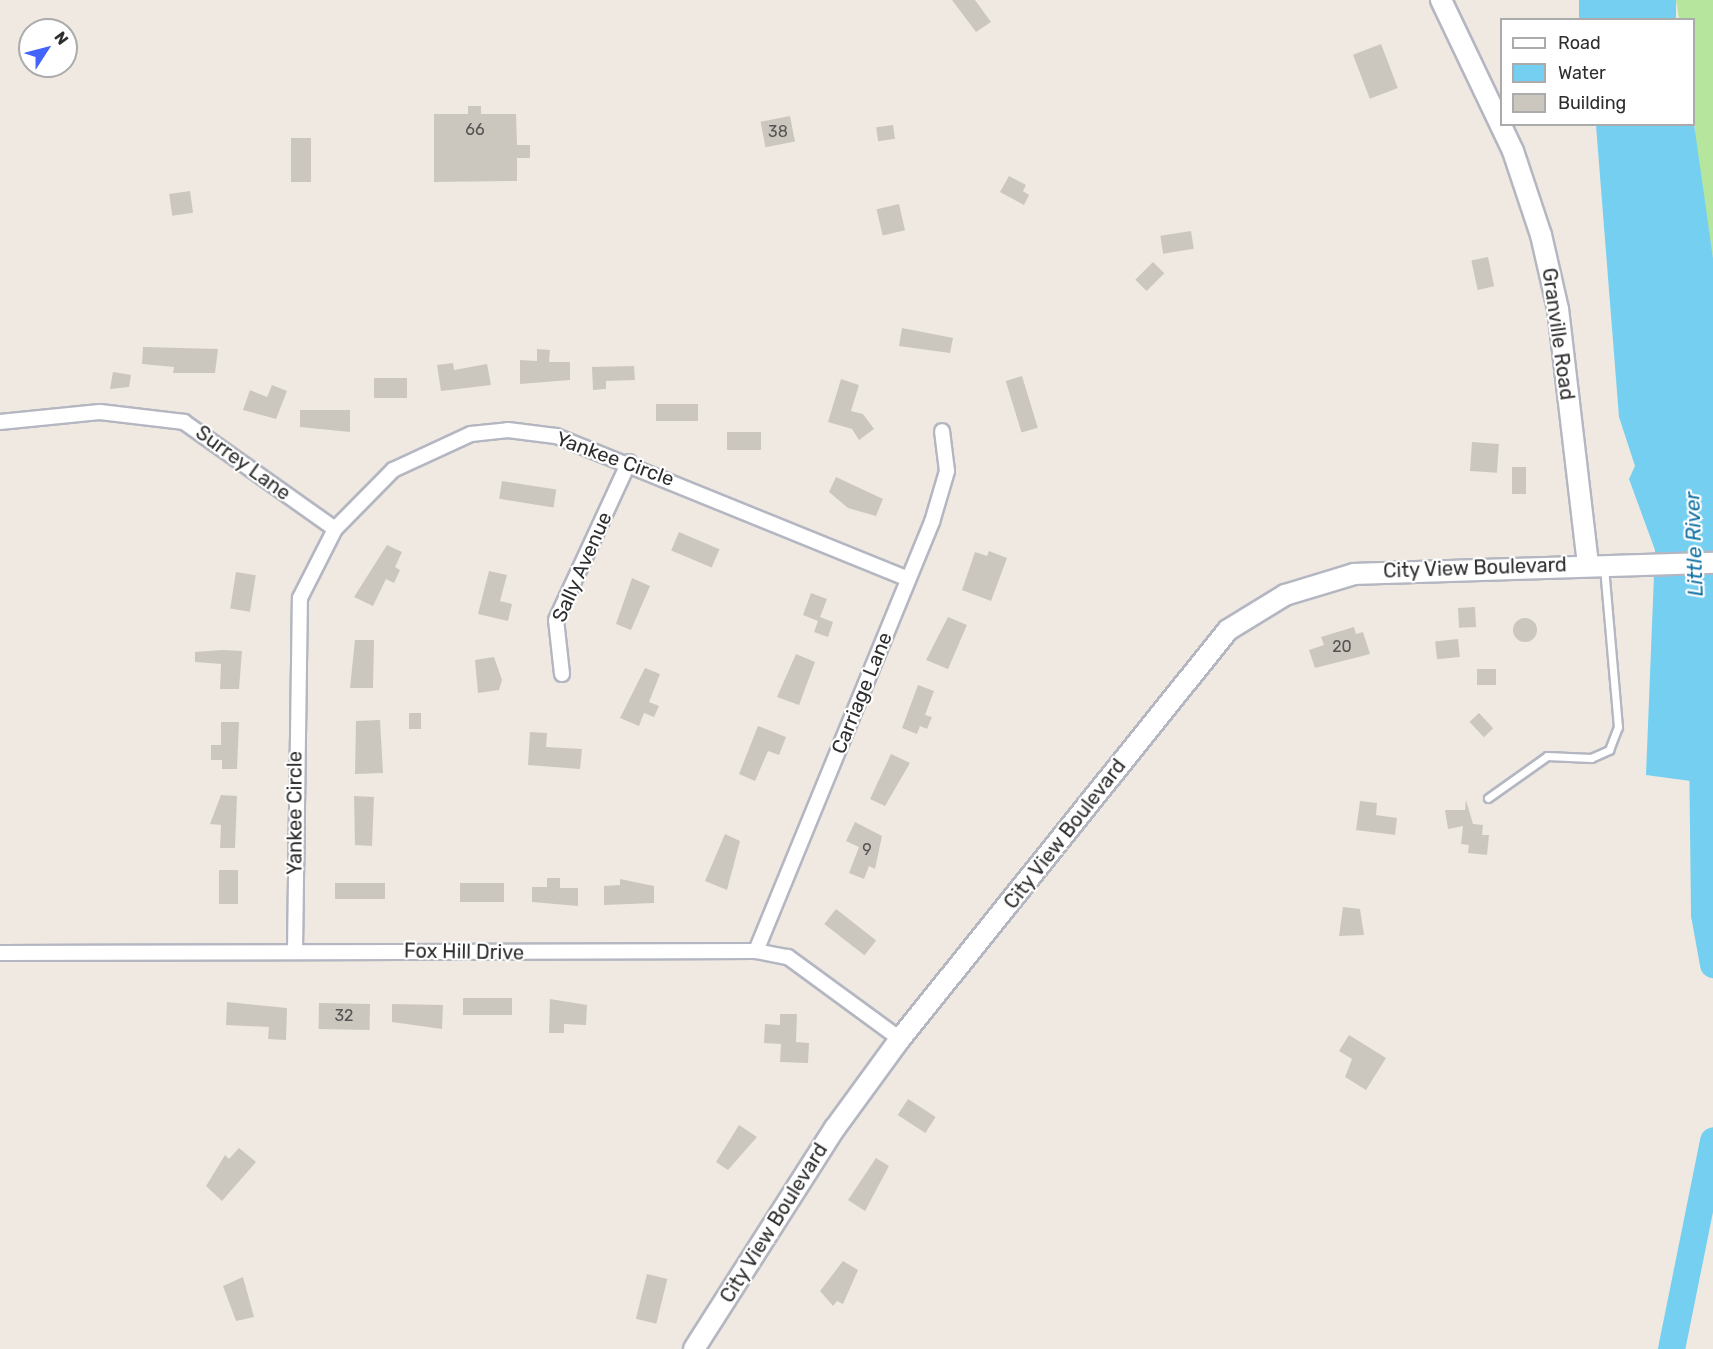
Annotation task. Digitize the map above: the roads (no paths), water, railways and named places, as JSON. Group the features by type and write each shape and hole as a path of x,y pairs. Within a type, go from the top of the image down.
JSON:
{"street":[{"name":"Granville Road","path":"1441,0 1500,124"},
{"name":"Granville Road","path":"1501,126 1513,151 1546,253 1596,563"},
{"name":"Surrey Lane","path":"0,422 100,412 184,422 335,529"},
{"name":"Carriage Lane","path":"756,951 909,579 947,471 942,431"},
{"name":"Yankee Circle","path":"295,950 298,609 311,569 335,529 382,478 437,446 471,434 544,434 629,462 909,579"},
{"name":"Sally Avenue","path":"562,674 556,620 629,462"},
{"path":"1596,563 1713,563"},
{"name":"City View Boulevard","path":"694,1349 835,1128 900,1039 1176,690 1228,630 1257,609 1323,580 1354,574 1596,563"},
{"name":"Fox Hill Drive","path":"0,953 295,950 756,951 788,957 900,1039"}],"lane":[{"path":"1488,798 1547,756 1591,758 1610,750 1618,726 1596,563"}],"water":[{"path":"1579,0 1676,0 1676,18 1579,18"},
{"path":"1596,126 1694,126 1713,258 1713,784 1646,775 1655,550 1629,479 1635,466 1619,417"}],"waterway":[{"name":"Little River","path":"1702,745 1704,914 1713,964"},
{"name":"Little River","path":"1671,1349 1713,1140"}]}
